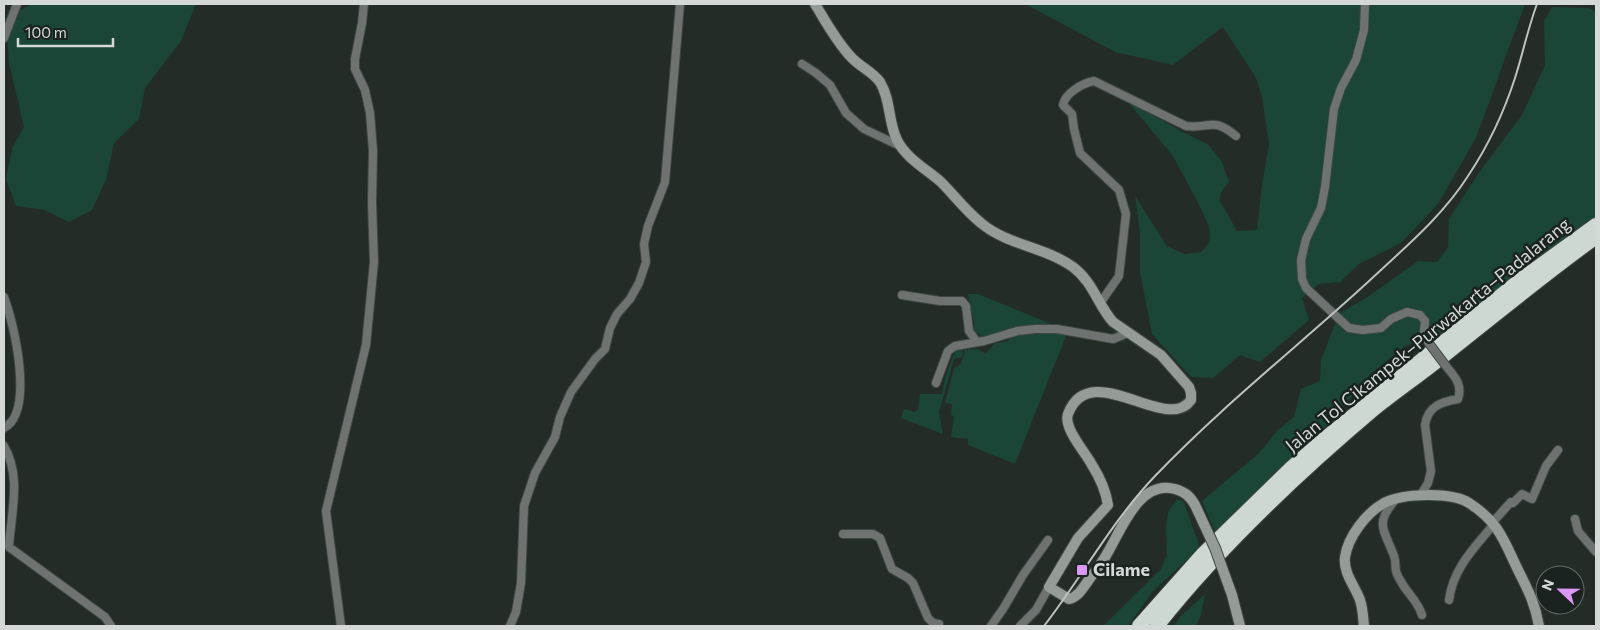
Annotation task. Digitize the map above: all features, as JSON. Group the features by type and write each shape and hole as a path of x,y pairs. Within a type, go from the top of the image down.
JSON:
{"highway":[{"name":"Jalan Tol Cikampek–Purwakarta–Padalarang","path":"1140,626 1203,554 1291,468 1520,280 1596,225"},
{"name":"Jalan Tol Cikampek–Purwakarta–Padalarang","path":"1157,626 1203,572 1267,505 1323,454 1375,409 1516,297 1596,237"}],"street":[{"path":"4,38 17,4"},
{"path":"341,626 326,511 366,345 374,262 373,151 370,113 365,90 355,69 364,4"},
{"path":"510,626 516,612 521,583 524,506 534,473 555,437 560,417 571,392 595,359 605,349 610,328 617,314 630,299 639,283 646,262 644,244 648,226 665,182 680,4"},
{"path":"815,4 844,49 857,63 874,75 882,85 896,138 903,150 941,182 980,223 1001,235 1054,257 1082,274 1102,302 1108,316 1128,333 1161,355 1188,387 1192,396 1191,400 1183,408 1173,410 1101,392 1080,396 1068,414 1068,423 1072,434 1094,467 1108,504 1078,538 1036,610 1020,626"},
{"path":"1365,4 1364,30 1356,60 1341,88 1334,109 1325,187 1321,208 1306,239 1301,260 1302,279 1306,288 1349,328 1363,330 1380,328 1391,319 1407,312 1420,315 1425,321 1424,332 1428,342 1460,385 1458,399 1437,404 1426,418 1425,425 1431,471 1428,483 1420,496"},
{"path":"802,64 816,73 830,86 846,113 864,129 900,146"},
{"path":"1102,302 1119,276 1126,214 1119,190 1080,153 1072,114 1063,105 1064,100 1071,92 1094,81 1186,126 1217,124 1227,128 1236,136"},
{"path":"902,295 940,301 962,301 967,309 969,331 976,342"},
{"path":"4,297 19,356 22,383 17,408 9,426 4,428"},
{"path":"936,383 950,348 1017,331 1035,329 1057,329 1113,339 1128,333"},
{"path":"4,446 13,467 15,493 9,547 105,617 111,626"},
{"path":"1449,600 1450,591 1461,564 1511,502 1513,503 1522,494 1532,499 1546,466 1558,450"},
{"path":"1049,587 1069,599 1078,594 1107,555 1126,520 1148,493 1162,487 1168,487 1187,494 1195,505 1215,548 1232,595 1240,626"},
{"path":"1364,626 1360,601 1347,572 1345,555 1352,539 1363,521 1384,503 1396,499 1420,496 1440,496 1462,500 1470,504 1493,523 1503,536 1526,582 1540,626"},
{"path":"1396,499 1384,516 1383,532 1395,558 1396,572 1406,590 1419,606 1422,614"},
{"path":"1576,519 1578,531 1596,552"},
{"path":"843,534 873,534 880,538 892,569 913,583 928,618 933,623 941,626"},
{"path":"990,626 1003,610 1023,575 1048,540"}],"green space":[{"path":"32,4 196,4 181,41 145,88 139,119 114,143 106,180 92,210 69,222 44,210 16,206 6,179 12,148 24,127 9,63 7,36 19,11"},
{"path":"1025,4 1525,4 1476,138 1438,204 1401,243 1359,264 1340,282 1319,284 1302,298 1309,320 1260,362 1240,355 1213,378 1191,377 1152,334 1140,272 1140,231 1135,196 1167,246 1184,254 1201,252 1210,242 1209,226 1173,156 1127,101 1209,145 1222,162 1229,182 1223,189 1219,199 1237,231 1257,230 1269,144 1262,97 1256,78 1223,27 1173,65 1115,52"},
{"path":"1552,7 1588,8 1596,12 1596,217 1524,268 1469,313 1437,336 1405,346 1371,374 1331,421 1216,534 1202,501 1258,454 1278,430 1294,417 1301,389 1320,381 1321,360 1339,314 1366,298 1418,261 1437,262 1448,247 1449,219 1478,174 1522,115 1545,65 1544,21"},
{"path":"968,294 978,294 1068,331 1015,464 968,445 968,439 951,437 954,416 951,415 952,404 945,403 954,368 961,364 965,350 978,349 986,354 995,343 1009,341 1008,333 983,337 973,330 974,324"},
{"path":"963,347 962,357 954,359 939,412 943,434 901,418 904,409 915,412 918,409 920,394 942,394 954,353 957,348"},
{"path":"1177,499 1184,502 1200,548 1153,591 1128,626 1103,626 1161,569 1167,555 1166,526 1168,512"},
{"path":"1205,594 1201,615 1196,626 1174,626 1180,617"}],"railway":[{"path":"1044,626 1111,530 1139,493 1155,476 1233,401 1408,245 1458,191 1489,141 1501,116 1515,78 1537,4"}],"place":[{"name":"Cilame","path":"1082,570"}]}
